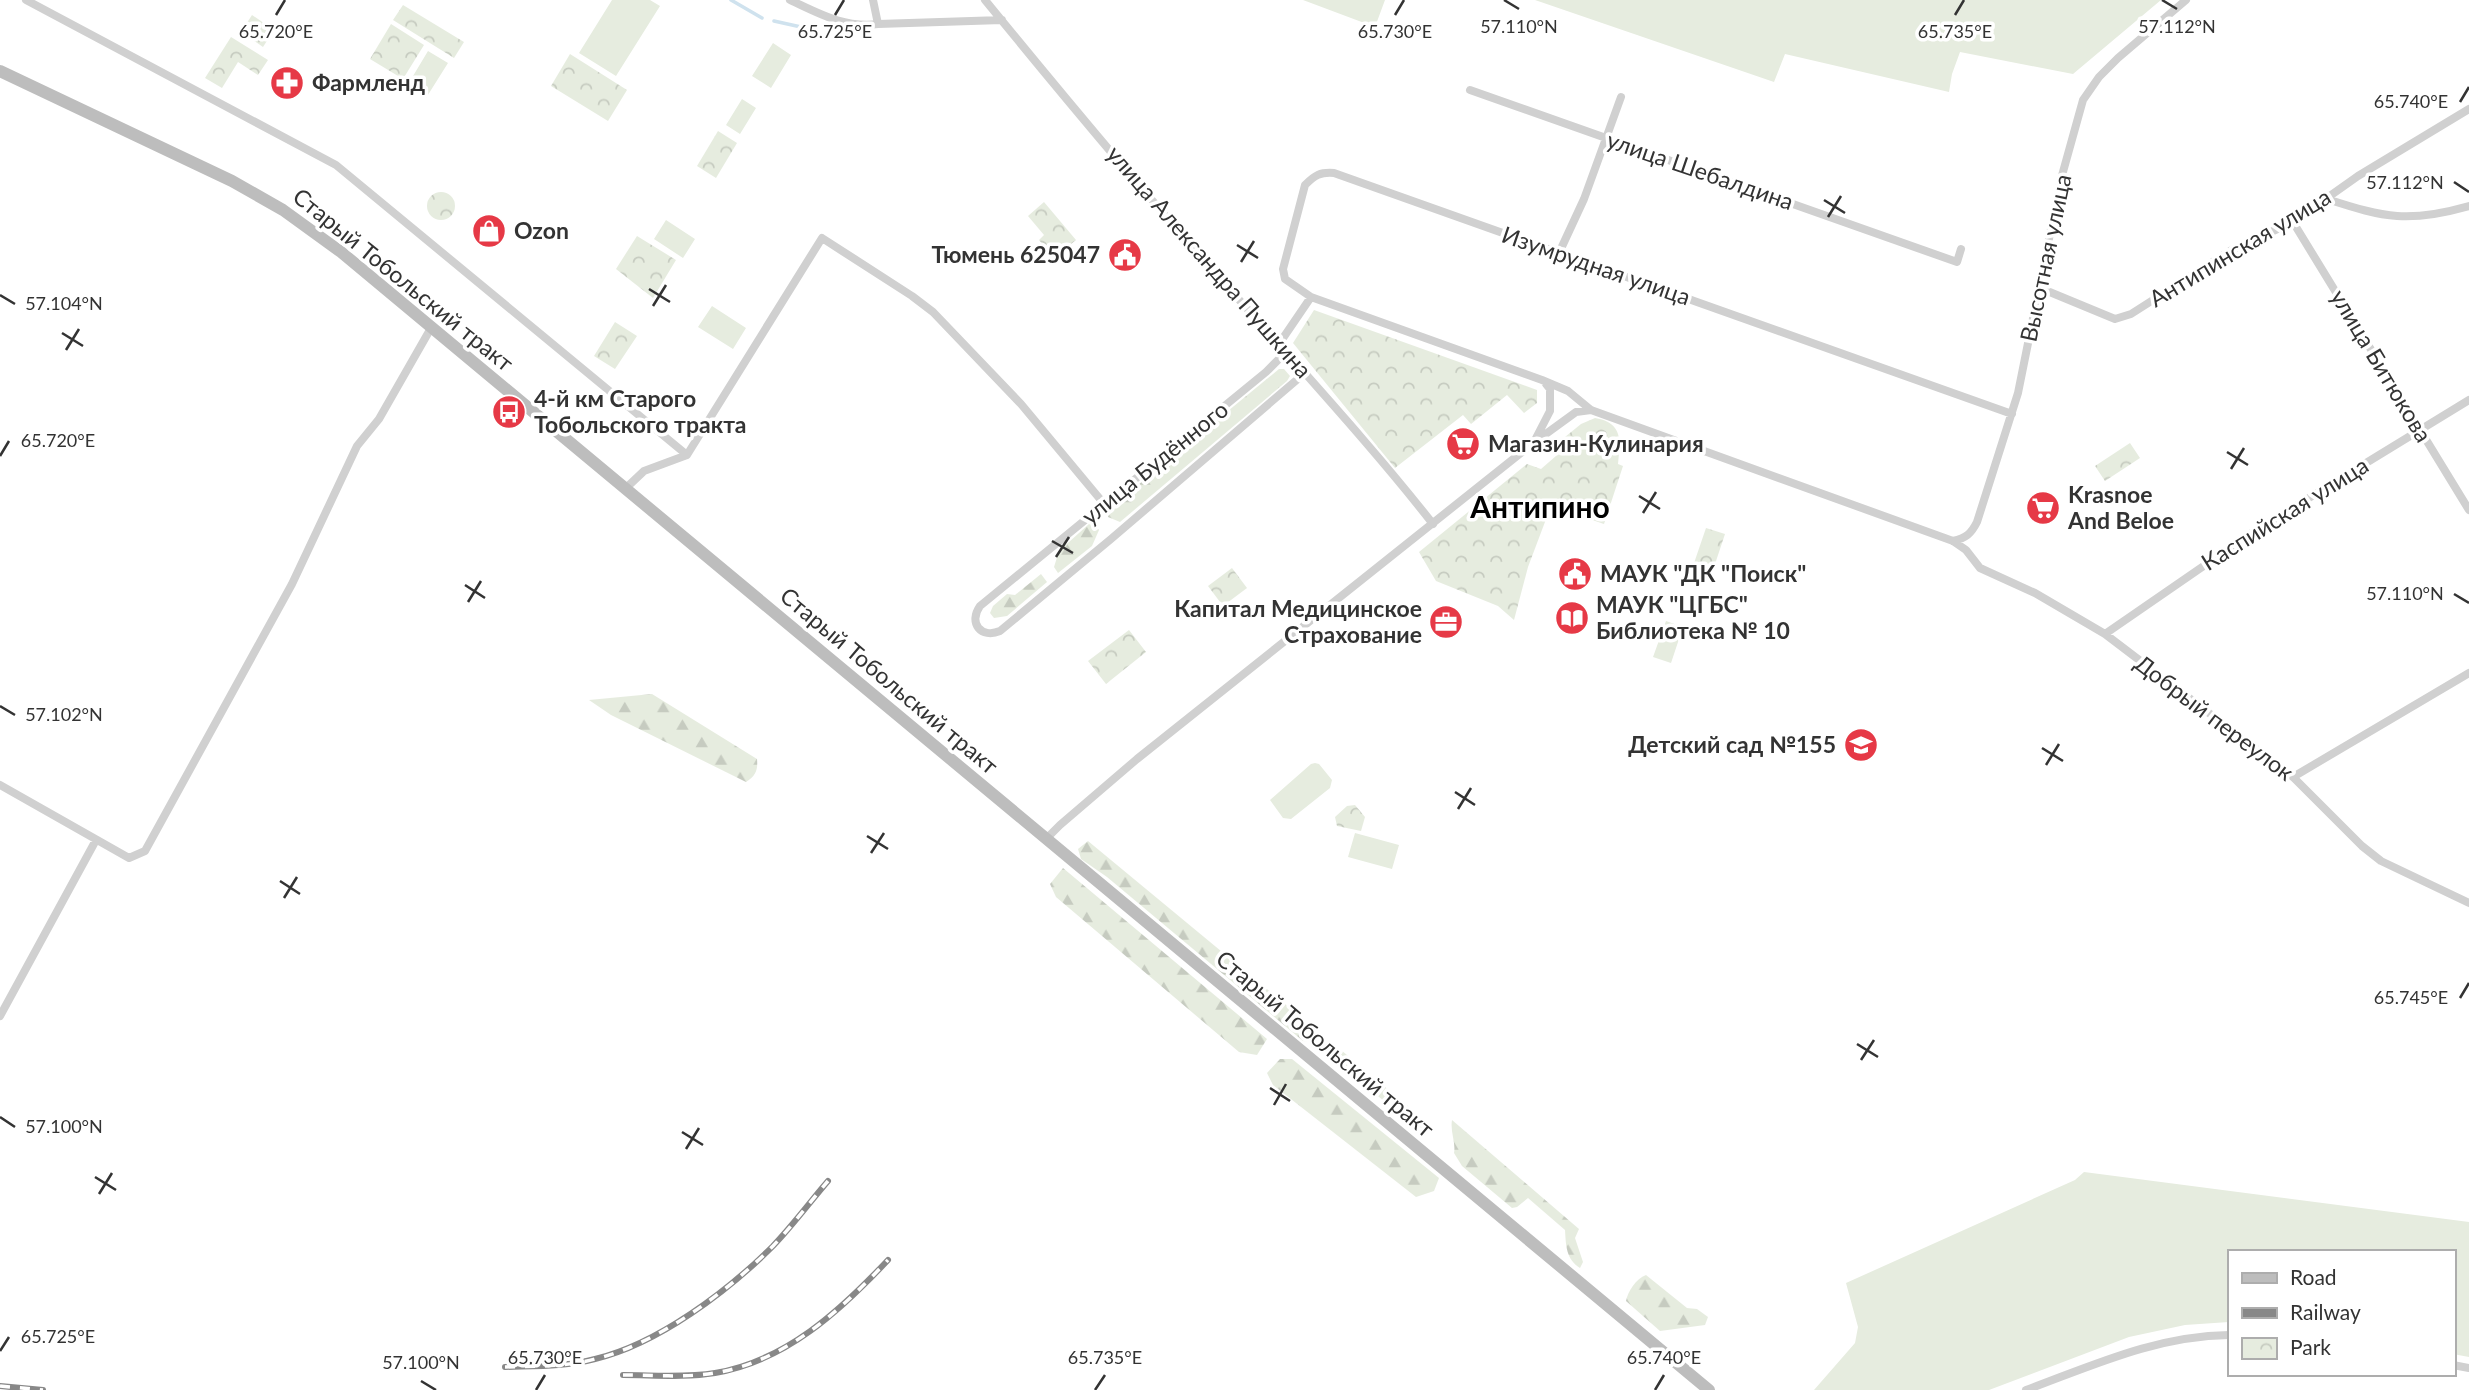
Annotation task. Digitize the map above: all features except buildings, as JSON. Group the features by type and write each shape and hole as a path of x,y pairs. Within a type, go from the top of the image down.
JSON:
{"street":[{"path":"26,0 336,165 687,454"},
{"path":"790,0 827,17 857,26 1002,20"},
{"path":"873,0 878,24"},
{"name":"улица Александра Пушкина","path":"985,0 1074,108 1306,372 1433,524"},
{"name":"Высотная улица","path":"1953,541 1966,538 1977,522 2012,414 2061,179 2084,100 2099,77 2118,58 2186,0"},
{"name":"Старый Тобольский тракт","path":"0,71 190,159 264,198 341,253 1709,1390"},
{"name":"улица Шебалдина","path":"1470,90 1957,262 1961,249"},
{"path":"1559,253 1584,199 1621,97"},
{"name":"Антипинская улица","path":"2040,288 2115,319 2131,314 2233,249 2293,222 2358,176 2469,109"},
{"name":"Изумрудная улица","path":"1311,297 1285,279 1283,269 1305,186 1322,172 1334,173 2012,414"},
{"path":"2327,199 2360,210 2411,218 2469,206"},
{"name":"улица Битюкова","path":"2293,222 2469,510"},
{"path":"626,488 644,471 687,454 822,238 933,312 1021,404 1105,505"},
{"path":"1279,344 1311,297 1542,380 1567,391 1591,410 1953,541"},
{"path":"0,785 129,858 145,851 292,584 357,446 379,419 431,328"},
{"name":"улица Будённого","path":"1286,352 1266,372 980,607 975,613 974,621 978,629 984,634 1000,631 1306,372"},
{"path":"1532,444 1550,411 1552,400 1550,389 1542,380"},
{"name":"Каспийская улица","path":"2105,634 2250,534 2469,400"},
{"path":"1046,839 1137,759 1532,444 1576,412 1591,410"},
{"name":"Добрый переулок","path":"1953,541 1966,550 1980,568 2035,593 2105,634 2294,777 2372,853 2405,874 2469,903"},
{"path":"2294,777 2469,673"},
{"path":"0,1016 96,840"},
{"path":"2026,1390 2163,1342 2204,1335 2228,1335"}],"green space":[{"path":"612,0 650,0 660,6 616,76 579,53"},
{"path":"1303,0 1385,0 1375,27"},
{"path":"1535,0 2161,0 2073,74 1960,52 1949,92 1785,54 1774,82"},
{"path":"403,5 464,42 454,58 393,20"},
{"path":"252,15 274,30 263,47 241,32"},
{"path":"391,24 424,45 403,79 370,59"},
{"path":"231,37 268,60 258,75 238,62 222,88 205,78"},
{"path":"773,43 791,55 771,88 752,76"},
{"path":"428,51 448,63 426,98 407,86"},
{"path":"570,54 627,90 608,121 551,86"},
{"path":"742,99 756,108 740,134 726,125"},
{"path":"718,131 737,143 716,178 697,166"},
{"path":"441,192 451,196 455,206 451,216 441,220 431,216 427,206 431,196"},
{"path":"1044,202 1076,240 1054,258 1039,240 1044,235 1028,216"},
{"path":"666,220 695,239 683,258 654,239"},
{"path":"637,236 676,260 653,298 616,269"},
{"path":"712,306 746,328 733,349 698,327"},
{"path":"1314,310 1537,390 1537,403 1524,413 1507,395 1471,424 1463,415 1395,468 1293,343"},
{"path":"615,322 637,336 615,369 594,356"},
{"path":"1279,369 1284,369 1290,376 1287,381 1120,522 1108,517 1110,508"},
{"path":"1595,418 1604,420 1616,429 1619,441 1618,464 1623,466 1604,524 1551,506 1528,567 1514,620 1498,606 1436,581 1419,552 1527,464 1541,469 1564,449 1565,437 1581,424"},
{"path":"2130,443 2140,458 2105,481 2095,466"},
{"path":"1089,524 1095,524 1099,530 1092,546 1058,573 1054,567 1059,551"},
{"path":"1706,528 1725,534 1712,573 1693,566"},
{"path":"1232,568 1247,588 1223,606 1208,586"},
{"path":"1041,574 1047,582 1007,616 994,618 990,613 993,606 1007,594 1015,595"},
{"path":"1666,621 1683,627 1671,663 1653,657"},
{"path":"1129,630 1146,652 1106,684 1088,661"},
{"path":"652,694 757,759 754,775 746,782 611,715 589,700"},
{"path":"1315,763 1319,764 1332,780 1330,788 1291,819 1283,818 1270,800"},
{"path":"1355,805 1365,817 1361,831 1337,826 1335,817 1347,806"},
{"path":"1355,833 1399,845 1392,869 1348,857"},
{"path":"1088,841 1319,1032 1312,1042 1303,1041 1107,877 1081,859 1078,849"},
{"path":"1063,868 1267,1039 1257,1055 1239,1052 1056,897 1050,884"},
{"path":"1335,1045 1428,1123 1422,1128 1412,1124 1334,1060 1327,1054 1329,1048"},
{"path":"1280,1059 1292,1059 1439,1178 1434,1191 1416,1197 1273,1085 1267,1073"},
{"path":"1452,1120 1579,1229 1575,1238 1583,1262 1580,1268 1569,1256 1565,1230 1528,1198 1512,1208 1462,1166 1454,1153"},
{"path":"2084,1172 2469,1222 2469,1357 2455,1354 2455,1250 2228,1250 2228,1322 2185,1325 2129,1337 1989,1390 1814,1390 1855,1343 1858,1327 1846,1283 2075,1180"},
{"path":"1646,1275 1687,1308 1697,1309 1708,1317 1705,1325 1660,1331 1626,1301 1633,1286"}],"waterway":[{"path":"731,0 762,18"},
{"path":"774,21 810,29"}],"railway":[{"path":"505,1367 584,1362 619,1352 667,1329 714,1298 755,1263 828,1181"},
{"path":"623,1375 704,1375 741,1367 765,1357 788,1345 831,1315 888,1260"},
{"path":"0,1386 43,1390"}],"place":[{"name":"Фармленд","path":"287,83"},
{"name":"Ozon","path":"489,231"},
{"name":"Тюмень 625047","path":"1125,255"},
{"name":"4-й км Старого Тобольского тракта","path":"509,412"},
{"name":"Магазин-Кулинария","path":"1463,444"},
{"name":"Krasnoe And Beloe","path":"2043,508"},
{"name":"МАУК \"ДК \"Поиск\"","path":"1575,574"},
{"name":"МАУК \"ЦГБС\" Библиотека № 10","path":"1572,618"},
{"name":"Капитал Медицинское Страхование","path":"1446,622"},
{"name":"Детский сад №155","path":"1861,745"}],"district":[{"name":"Антипино","path":"1540,508"}]}
